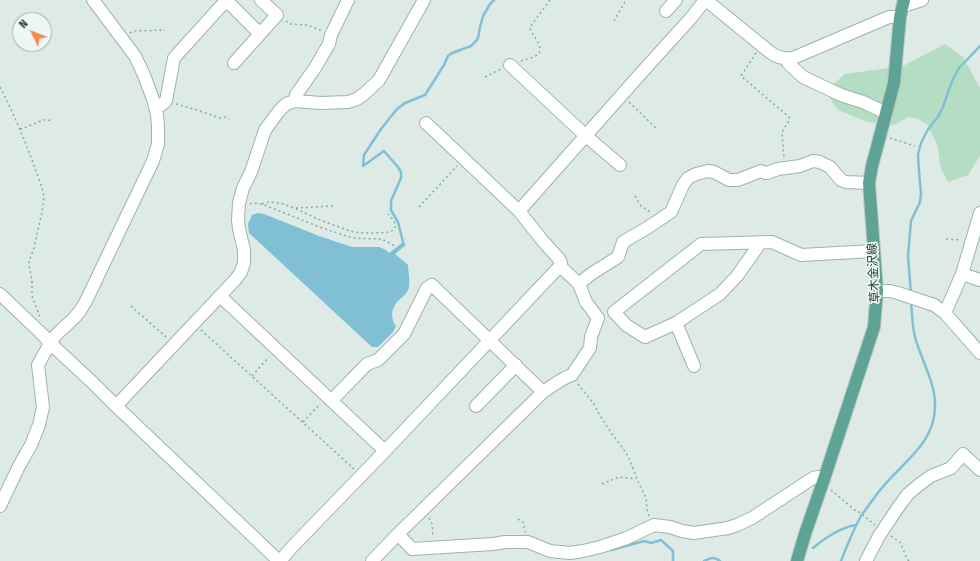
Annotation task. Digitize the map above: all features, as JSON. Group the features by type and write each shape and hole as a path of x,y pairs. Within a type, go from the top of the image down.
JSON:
{"main road":[{"name":"草木金沢線","path":"797,561 874,327 878,291 869,183 880,134 894,83 902,8"}],"street":[{"path":"0,506 31,445 39,425 43,407 38,365 56,335 74,318 86,301 153,161 158,144 160,106 135,56 93,0"},
{"path":"234,63 276,15 261,0"},
{"path":"295,101 296,95 315,68 329,44 331,35 348,0"},
{"path":"116,406 241,272 244,263 244,250 239,229 238,208 242,188 251,172 265,130 279,111 286,104 295,101 321,103 348,102 357,99 364,94 379,80 424,0"},
{"path":"666,11 676,0"},
{"path":"519,211 706,0 776,56 787,59 793,58 889,17 902,8 922,0"},
{"path":"160,106 166,101 174,58 227,1 260,34"},
{"path":"787,59 788,63 803,77 841,95 863,102 886,113"},
{"path":"510,65 586,136 620,165"},
{"path":"372,561 543,392 572,375 590,348 591,337 598,318 586,302 579,284 560,266 561,263 559,260 519,211 426,123"},
{"path":"579,284 618,256 623,242 671,212 683,185 688,178 696,174 714,172 729,180 738,180 761,171 767,173 778,168 800,166 813,161 820,162 830,167 841,180 846,182 869,183"},
{"path":"946,313 962,274 980,213"},
{"path":"761,242 737,276 720,294 676,323 645,338 626,325 614,312 701,244 761,242 772,242 801,255 874,251"},
{"path":"0,294 280,561 560,266"},
{"path":"962,274 980,280"},
{"path":"329,398 367,364 378,360 404,334 427,288 432,285 543,392"},
{"path":"878,291 890,291 934,305 946,313 980,353"},
{"path":"220,296 385,451"},
{"path":"676,323 694,366"},
{"path":"476,406 516,365"},
{"path":"866,561 879,536 908,494 931,476 951,468 963,454 976,467 980,454"},
{"path":"398,534 412,549 505,542 525,542 550,551 570,553 600,547 627,538 654,525 694,532 728,528 752,518 813,478 818,477 823,482"}],"path":[{"path":"485,77 510,65 537,55 540,52 540,48 530,28 550,0"},
{"path":"614,21 626,0"},
{"path":"276,15 290,24 307,25 331,35"},
{"path":"121,38 133,31 165,30"},
{"path":"761,45 741,76 789,117 789,121 782,133 785,167"},
{"path":"0,87 20,129 44,196 34,248 29,260 32,280 32,296 40,319"},
{"path":"622,95 658,130"},
{"path":"160,106 197,110 220,118 226,117 229,119"},
{"path":"20,129 46,119 53,121"},
{"path":"880,134 915,146"},
{"path":"419,207 464,158"},
{"path":"636,196 641,206 659,220"},
{"path":"262,204 265,202 279,203 295,208 350,231 357,232 393,231 395,228 395,223 388,214"},
{"path":"238,208 253,203 262,204 322,228 353,238 381,239 395,247"},
{"path":"295,208 333,206"},
{"path":"946,239 972,242"},
{"path":"132,306 174,344"},
{"path":"194,323 361,475"},
{"path":"252,376 277,348"},
{"path":"571,376 594,404 612,434 628,456 646,498 649,517 654,525"},
{"path":"303,422 329,398"},
{"path":"602,484 619,477 637,479"},
{"path":"823,482 856,511 885,533 900,542 907,559 910,561"},
{"path":"422,511 430,519 433,536"},
{"path":"518,519 523,522 525,542"}],"green space":[{"path":"945,44 963,57 980,88 980,156 968,175 948,182 941,169 937,144 927,124 916,118 908,117 894,125 868,122 838,110 827,94 829,88 845,74 903,66"}],"water":[{"path":"258,213 352,247 379,247 389,253 403,242 406,245 395,254 408,265 409,288 394,307 392,318 396,326 393,332 378,347 372,347 249,233 248,224 252,215"}],"waterway":[{"path":"403,242 398,222 391,210 391,201 401,178 401,172 384,151 363,166 364,155 381,129 397,109 405,103 425,95 448,56 471,46 476,41 483,16 494,0"},
{"path":"911,294 908,256 911,221 920,202 921,194 918,154 921,143 927,131 939,115 952,81 959,68 980,46"},
{"path":"841,561 861,516 886,483 923,443 934,419 935,405 933,387 915,337 911,301"},
{"path":"813,548 822,540 833,534 845,528 856,525"},
{"path":"611,550 644,541 651,543 661,540 673,551 673,561"},
{"path":"704,561 712,558 716,558 720,561"}]}
